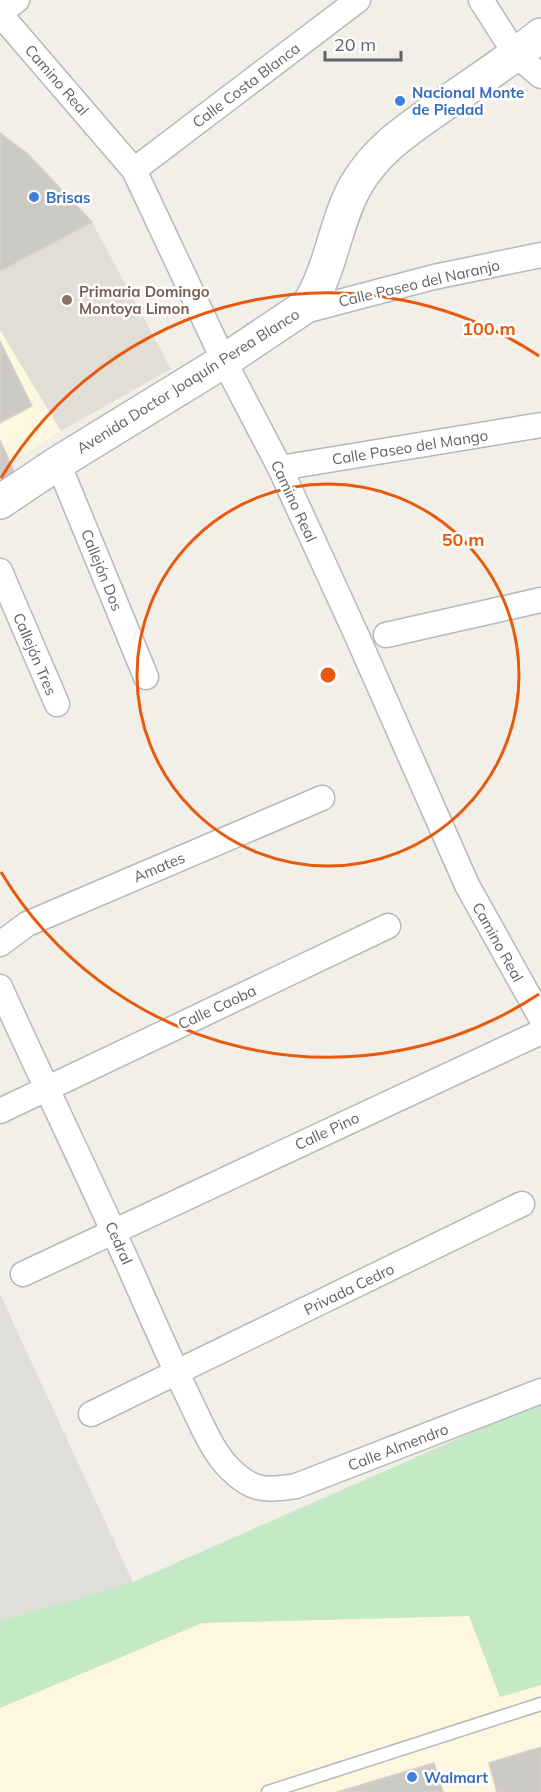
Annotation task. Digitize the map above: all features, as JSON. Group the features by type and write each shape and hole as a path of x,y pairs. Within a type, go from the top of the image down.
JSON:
{"main road":[{"name":"Avenida Doctor Joaquín Perea Blanco","path":"0,502 58,463 224,361 309,304 317,290 344,210 357,184 374,160 392,140 516,55 541,35"}],"street":[{"path":"0,13 17,0"},
{"name":"Calle Costa Blanca","path":"134,170 358,0"},
{"path":"481,0 516,55 541,76"},
{"name":"Camino Real","path":"0,13 134,170 224,361 280,468 467,885 541,1018"},
{"name":"Calle Paseo del Naranjo","path":"297,313 434,277 541,255"},
{"name":"Calle Paseo del Mango","path":"280,468 541,425"},
{"name":"Callejón Dos","path":"58,463 146,677"},
{"name":"Callejón Tres","path":"0,570 57,704"},
{"path":"386,635 541,600"},
{"name":"Amates","path":"0,944 27,924 322,798"},
{"name":"Calle Caoba","path":"0,1111 388,926"},
{"name":"Cedral","path":"0,987 45,1089 216,1454 253,1488"},
{"name":"Calle Pino","path":"23,1274 541,1032"},
{"name":"Privada Cedro","path":"91,1414 522,1204"},
{"name":"Calle Almendro","path":"253,1488 273,1490 296,1486 541,1391"}],"lane":[{"path":"268,1792 541,1704"}],"shaded area":[{"name":"Primaria Domingo Montoya Limon","path":"92,222 171,369 61,431 0,330 0,271"},
{"path":"0,330 61,431 0,469"},
{"path":"0,1294 133,1582 0,1621"},
{"path":"470,1616 500,1697 541,1685 541,1792 0,1792 0,1708 202,1623"}],"green space":[{"path":"541,1402 541,1685 500,1697 469,1616 202,1623 0,1708 0,1621 133,1582"}],"building":[{"name":"Brisas","path":"0,133 28,154 92,222 0,271"},
{"path":"0,341 32,406 0,423"},
{"path":"0,440 18,480 0,489"},
{"path":"541,1747 541,1792 497,1792 489,1763"},
{"name":"Walmart","path":"434,1763 443,1792 337,1792"}],"place":[{"name":"Nacional Monte de Piedad","path":"400,101"},
{"name":"Brisas","path":"34,197"},
{"name":"Primaria Domingo Montoya Limon","path":"67,300"},
{"name":"Walmart","path":"412,1777"}]}
